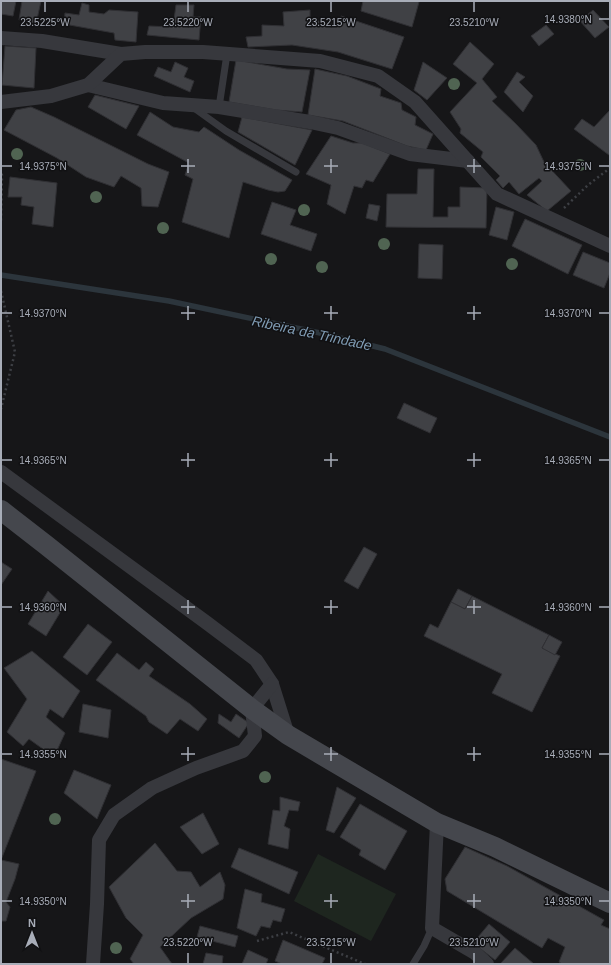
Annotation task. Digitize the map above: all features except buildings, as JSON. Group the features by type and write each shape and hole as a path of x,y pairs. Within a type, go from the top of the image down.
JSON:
{"street":[{"path":"1,38 42,41 121,54 145,52 203,52 320,61 378,76 415,102 497,194 610,246"},
{"path":"1,102 51,96 88,85 121,54"},
{"path":"88,85 163,103 219,108 338,128 410,154 468,161"},
{"path":"1,472 208,623 256,660 272,684 288,735"},
{"path":"1,510 252,709 288,735 437,823 495,847 610,904"},
{"path":"93,964 99,840 114,815 152,788 196,768 244,751 256,736 252,709 272,684"},
{"path":"437,823 432,928 475,953 487,964"}],"lane":[{"path":"219,108 227,54"},
{"path":"190,105 226,131 296,172"},
{"path":"413,964 424,946 432,928"}],"path":[{"path":"552,219 588,185 610,168"},
{"path":"1,174 1,222"},
{"path":"1,290 15,352 1,409"},
{"path":"257,941 289,932 365,964"}],"shaded area":[{"path":"318,854 396,894 371,941 294,901"}],"waterway":[{"name":"Ribeira da Trindade","path":"1,275 169,301 320,333 385,349 610,437"}]}
